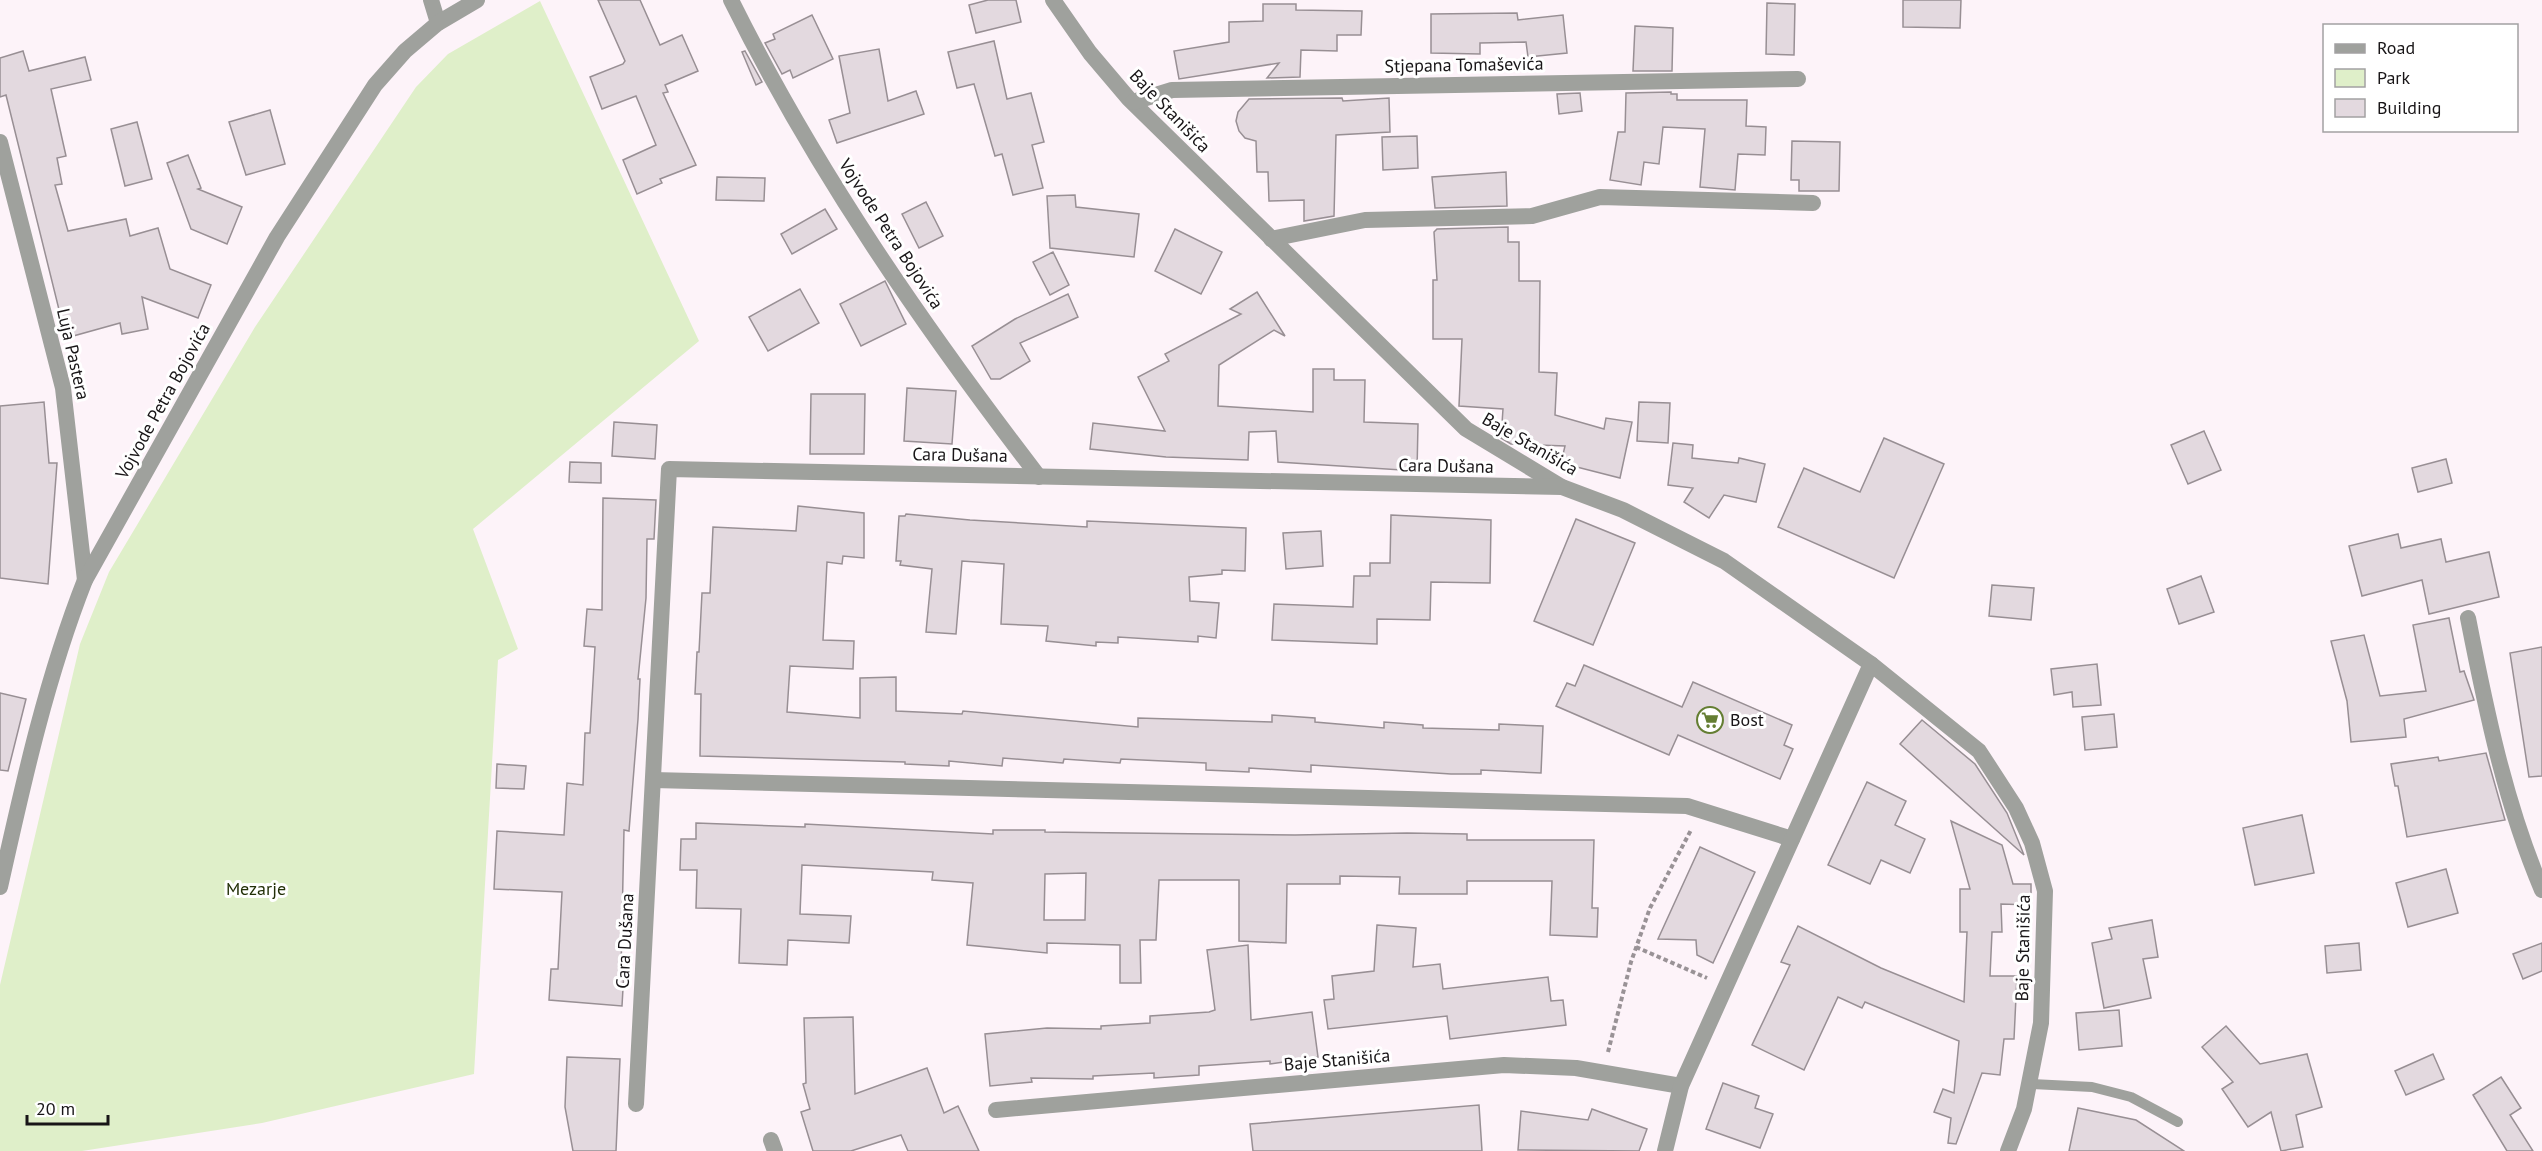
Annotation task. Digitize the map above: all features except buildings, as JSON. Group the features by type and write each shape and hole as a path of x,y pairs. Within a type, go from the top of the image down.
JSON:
{"street":[{"path":"431,0 438,22"},
{"name":"Vojvode Petra Bojovića","path":"0,887 25,776 68,625 86,580 277,237 375,85 405,51 438,22 477,0"},
{"name":"Vojvode Petra Bojovića","path":"731,0 806,138 878,255 956,369 1039,477"},
{"name":"Baje Stanišića","path":"1053,0 1090,53 1133,102 1466,429 1562,488 1623,510 1724,561 1871,664 1979,751 2016,808 2032,843 2045,891 2041,1023 2031,1084 2008,1151"},
{"name":"Stjepana Tomaševića","path":"1133,102 1172,90 1798,79"},
{"name":"Luja Pastera","path":"0,142 63,388 86,580"},
{"path":"1271,239 1365,219 1532,216 1600,197 1814,203"},
{"name":"Cara Dušana","path":"636,1104 669,469 1562,488"},
{"path":"2468,618 2485,706 2508,793 2542,890"},
{"path":"1665,1151 1681,1086 1871,664"},
{"path":"653,780 1687,806 1792,839"},
{"name":"Baje Stanišića","path":"996,1110 1504,1065 1576,1068 1681,1086"}],"lane":[{"path":"2031,1084 2092,1087 2131,1097 2178,1122"}],"path":[{"path":"1602,1072 1636,947 1650,908 1702,811"},
{"path":"1636,947 1726,986"}],"green space":[{"name":"Mezarje","path":"540,1 699,341 473,529 518,649 498,660 474,1074 262,1123 82,1151 0,1151 0,985 80,644 109,572 255,327 416,87 448,54"}],"place":[{"name":"Bost","path":"1710,720"}]}
